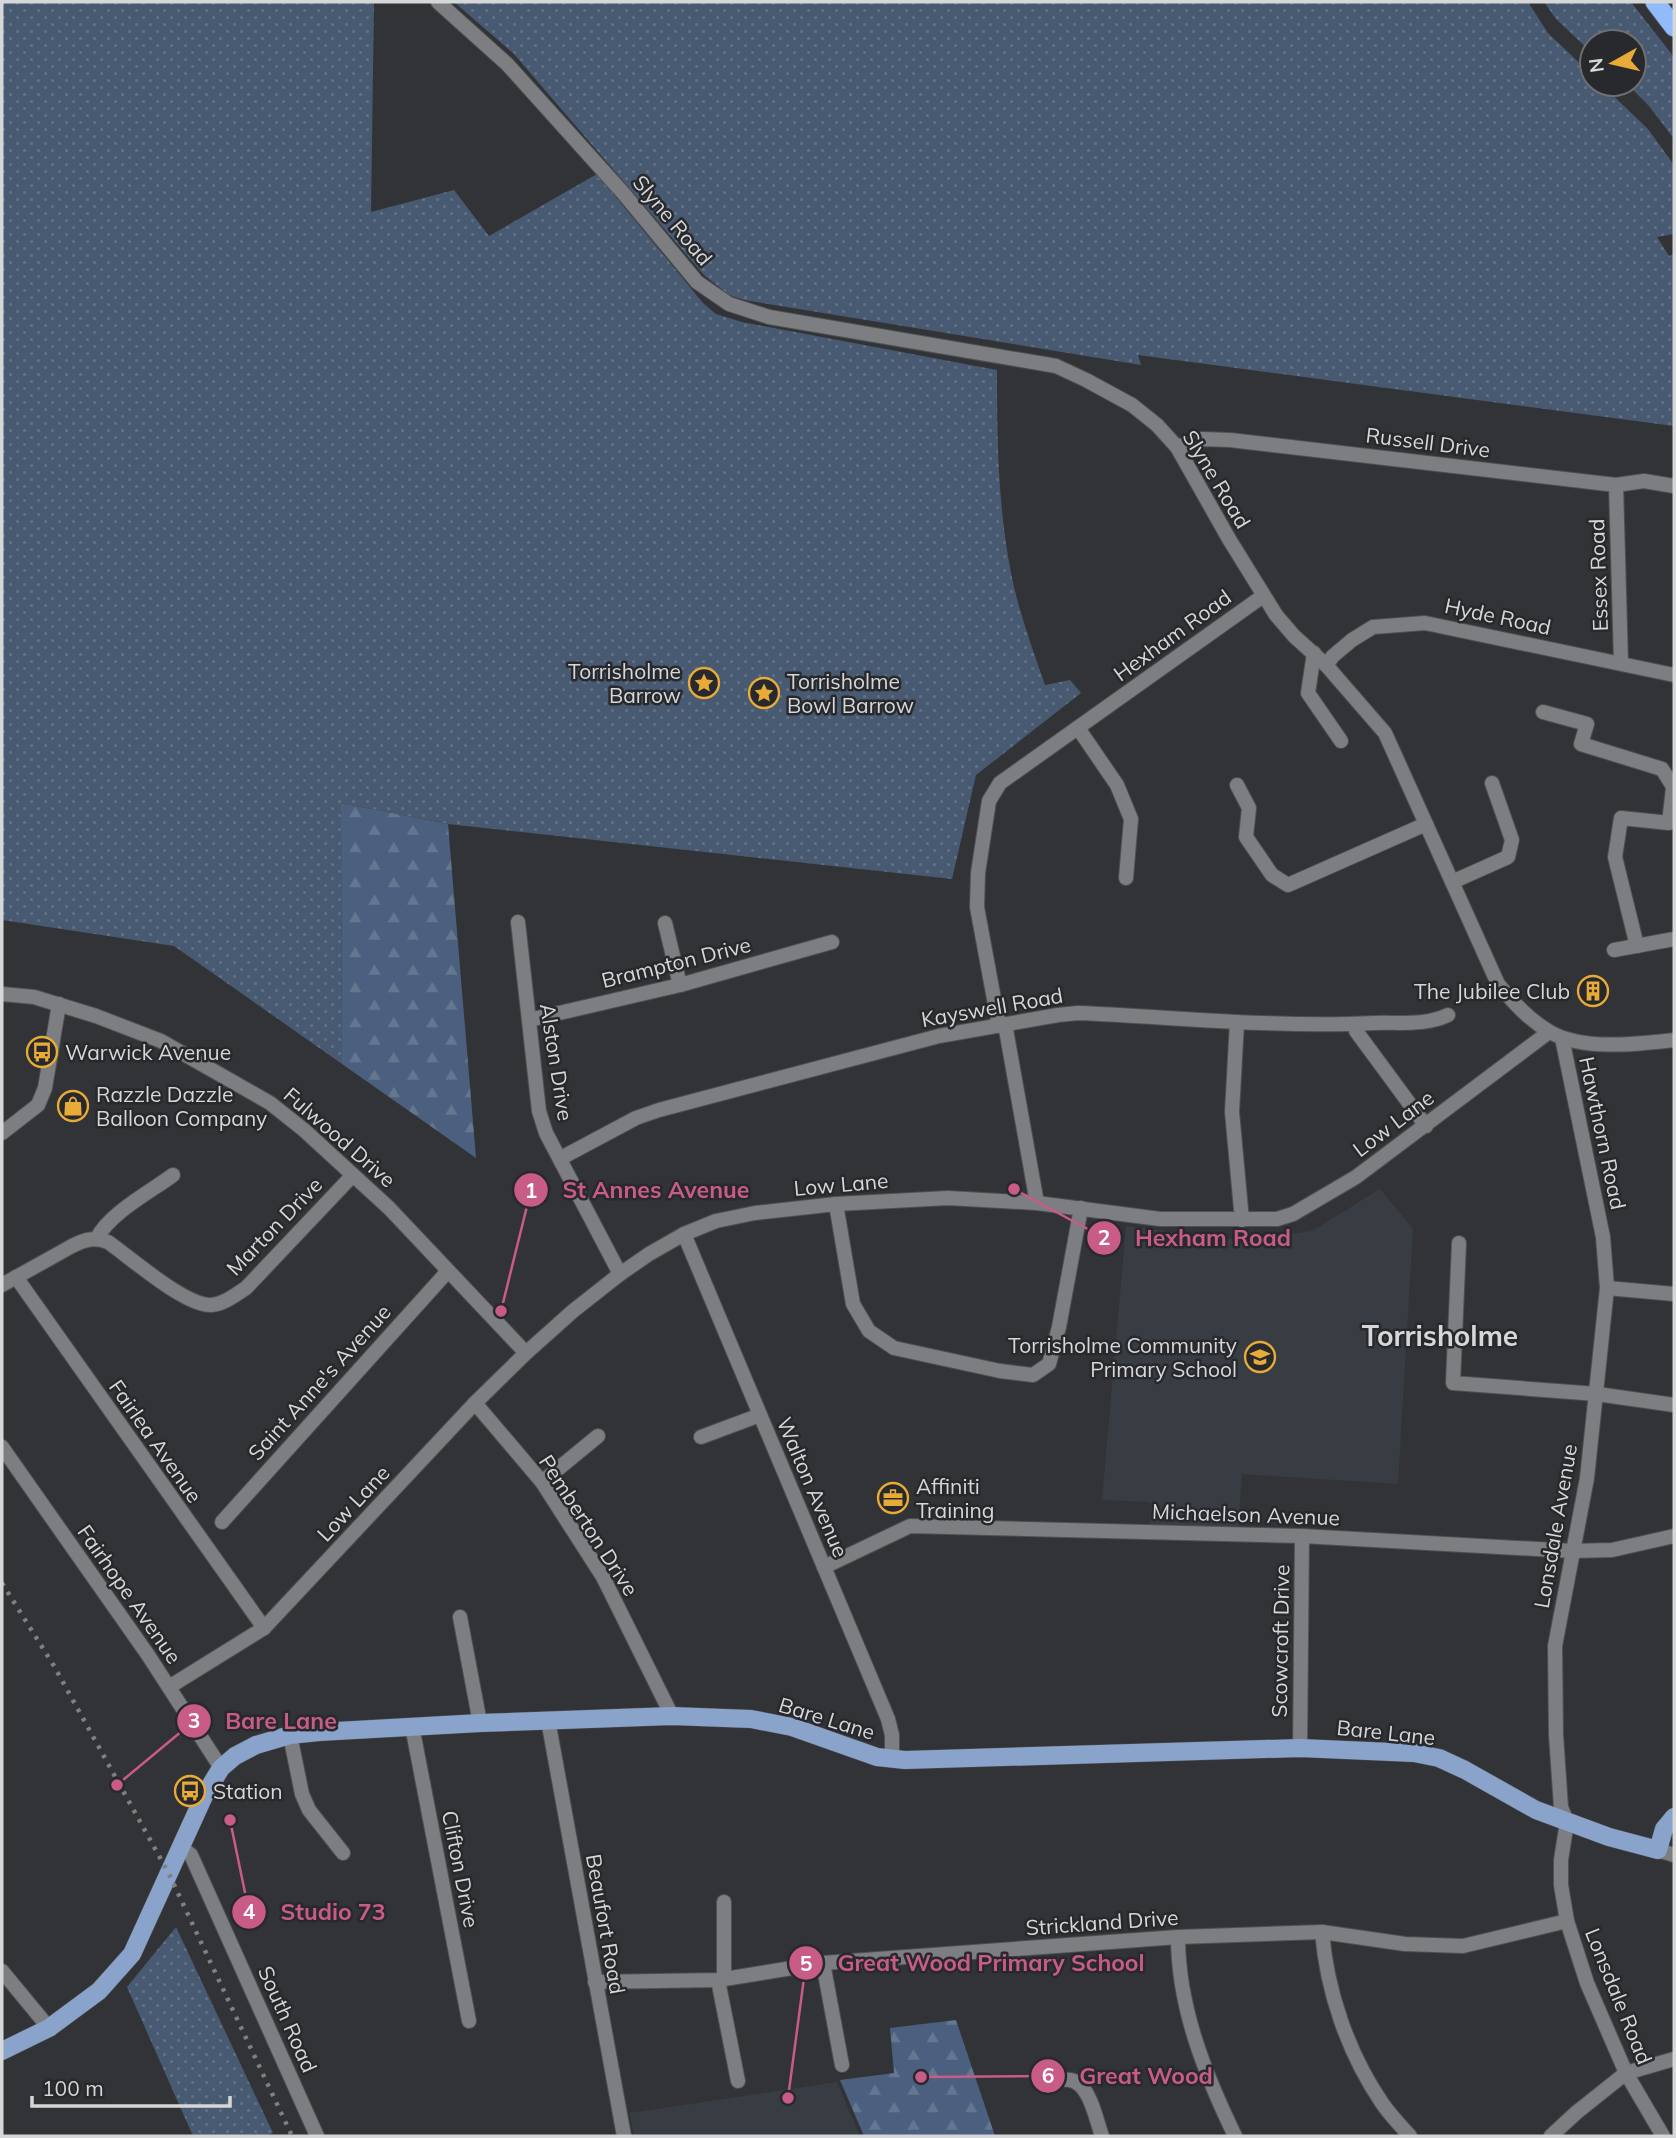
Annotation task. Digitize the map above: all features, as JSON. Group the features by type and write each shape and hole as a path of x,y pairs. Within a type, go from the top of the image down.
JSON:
{"highway":[{"path":"1656,2 1674,27"}],"main road":[{"name":"Bare Lane","path":"2,2051 49,2028 99,1991 132,1955 200,1801 221,1768 235,1756 256,1745 290,1735 412,1726 672,1716 751,1719 792,1727 877,1757 892,1759 982,1759 1300,1748 1414,1753 1439,1759 1465,1770 1536,1810 1609,1837 1666,1853 1664,1829 1674,1817"}],"street":[{"name":"Slyne Road","path":"438,2 508,64 624,194 697,282 729,304 769,317 1056,366 1132,405 1157,425 1177,447 1263,596 1294,636 1326,665 1385,733 1498,984 1521,1012 1555,1035 1594,1043 1626,1045 1674,1040"},
{"name":"Russell Drive","path":"1177,447 1202,439 1230,440 1616,485 1644,481 1674,486"},
{"name":"Essex Road","path":"1616,485 1621,663"},
{"name":"Hexham Road","path":"1037,1203 977,907 978,873 989,801 1000,783 1263,596"},
{"name":"Hyde Road","path":"1326,665 1352,640 1373,627 1425,622 1674,676"},
{"path":"1314,653 1308,693 1341,741"},
{"path":"1543,712 1587,724 1581,744 1662,769 1674,788 1669,823 1621,818 1615,857 1637,946"},
{"path":"1078,729 1117,785 1131,819 1126,878"},
{"path":"1452,882 1508,857 1513,840 1492,783"},
{"path":"1237,785 1249,808 1246,836 1272,875 1288,885 1426,824"},
{"name":"Alston Drive","path":"517,922 539,1111 546,1133 620,1274"},
{"path":"665,923 680,985"},
{"path":"1614,950 1674,939"},
{"name":"Brampton Drive","path":"528,1020 680,985 832,942"},
{"name":"Fulwood Drive","path":"2,994 34,997 59,1004 161,1041 270,1102 389,1208 526,1353"},
{"path":"2,1133 38,1105 45,1088 59,1004"},
{"name":"Kayswell Road","path":"561,1158 636,1118 659,1110 939,1036 1002,1025 1078,1013 1237,1022 1355,1025 1428,1022 1448,1015"},
{"path":"1237,1022 1232,1112 1242,1220"},
{"path":"1355,1025 1356,1031 1426,1126"},
{"name":"Low Lane","path":"169,1687 264,1628 475,1403 526,1353 620,1274 684,1234 716,1221 755,1213 836,1204 970,1198 1037,1203 1160,1219 1277,1219 1293,1214 1356,1177 1555,1035"},
{"name":"Hawthorn Road","path":"1555,1035 1603,1237"},
{"path":"2,1285 84,1240 97,1238 102,1228 173,1175"},
{"name":"Marton Drive","path":"97,1238 114,1246 193,1301 211,1305 227,1300 246,1289 353,1175"},
{"path":"836,1204 853,1304 869,1331 894,1348 1000,1371 1033,1375 1049,1364 1059,1327 1081,1208"},
{"name":"Walton Avenue","path":"684,1234 888,1719 892,1735 892,1759"},
{"name":"Lonsdale Avenue","path":"1567,1822 1561,1807 1557,1759 1555,1646 1587,1478 1597,1394 1607,1289 1603,1237"},
{"path":"1459,1244 1453,1383 1597,1394 1674,1405"},
{"name":"Saint Anne's Avenue","path":"222,1522 448,1271"},
{"name":"Fairlea Avenue","path":"16,1277 264,1628"},
{"path":"1607,1289 1674,1294"},
{"name":"Pemberton Drive","path":"475,1403 542,1482 603,1577 672,1716"},
{"path":"701,1437 760,1415"},
{"path":"542,1482 598,1436"},
{"name":"Fairhope Avenue","path":"2,1447 169,1687 221,1768"},
{"name":"Michaelson Avenue","path":"824,1567 910,1526 1303,1536 1572,1551 1612,1550 1674,1536"},
{"name":"Scowcroft Drive","path":"1300,1748 1303,1536"},
{"path":"460,1617 480,1723"},
{"name":"Beaufort Road","path":"548,1720 624,2136"},
{"name":"Clifton Drive","path":"412,1726 469,2021"},
{"path":"290,1735 302,1794 309,1810 343,1853"},
{"name":"Lonsdale Road","path":"1567,1822 1561,1860 1561,1885 1567,1921 1587,1983 1626,2073 1663,2136"},
{"name":"South Road","path":"181,1847 191,1855 317,2136"},
{"path":"724,1902 721,1980 738,2081"},
{"name":"Strickland Drive","path":"595,1982 721,1980 823,1963 1178,1937 1322,1932 1405,1944 1463,1946 1567,1921"},
{"path":"1322,1932 1325,1960 1346,2036 1382,2104 1410,2136"},
{"path":"1178,1937 1178,1958 1188,2015 1202,2060 1235,2136"},
{"path":"823,1963 842,2065"},
{"path":"2,1971 49,2028"},
{"path":"1551,2136 1626,2073 1674,2059"},
{"path":"1052,2080 1072,2080 1082,2086 1102,2136"}],"shaded area":[{"path":"2,2 374,2 371,212 454,190 489,236 597,174 703,303 716,314 742,322 997,370 1002,514 1017,599 1045,685 1070,680 1081,693 976,775 952,879 448,824 341,803 342,1064 174,946 2,920"},
{"path":"454,2 1528,2 1548,33 1578,62 1578,98 1616,98 1648,129 1674,165 1674,234 1657,237 1669,256 1674,254 1674,426 1138,355 1141,365 744,300 729,295 704,275 513,53"},
{"path":"1544,2 1631,2 1674,57 1674,139 1641,98 1648,98 1648,28 1578,28 1578,40 1556,19"},
{"name":"Torrisholme Community Primary School","path":"1380,1189 1413,1229 1398,1484 1242,1474 1238,1531 1150,1528 1151,1502 1102,1500 1126,1226 1239,1240 1312,1231"},
{"path":"176,1927 273,2133 264,2136 193,2136 127,1987"},
{"path":"837,2082 860,2136 634,2136 630,2113"}],"green space":[{"path":"341,803 448,824 476,1158 342,1064"},
{"path":"956,2020 995,2136 864,2136 840,2080 894,2073 890,2028"}],"railway":[{"path":"2,1583 54,1666 169,1874 292,2136"}],"place":[{"name":"Torrisholme Barrow","path":"704,683"},
{"name":"Torrisholme Bowl Barrow","path":"764,693"},
{"name":"The Jubilee Club","path":"1593,991"},
{"name":"Warwick Avenue","path":"42,1052"},
{"name":"Razzle Dazzle Balloon Company","path":"73,1106"},
{"name":"Hexham Road","path":"1014,1189"},
{"name":"St Annes Avenue","path":"501,1311"},
{"name":"Torrisholme Community Primary School","path":"1260,1357"},
{"name":"Affiniti Training","path":"893,1498"},
{"name":"Bare Lane","path":"117,1785"},
{"name":"Station","path":"190,1791"},
{"name":"Studio 73","path":"230,1820"},
{"name":"Great Wood","path":"921,2077"},
{"name":"Great Wood Primary School","path":"788,2098"}],"district":[{"name":"Torrisholme","path":"1440,1335"}]}
